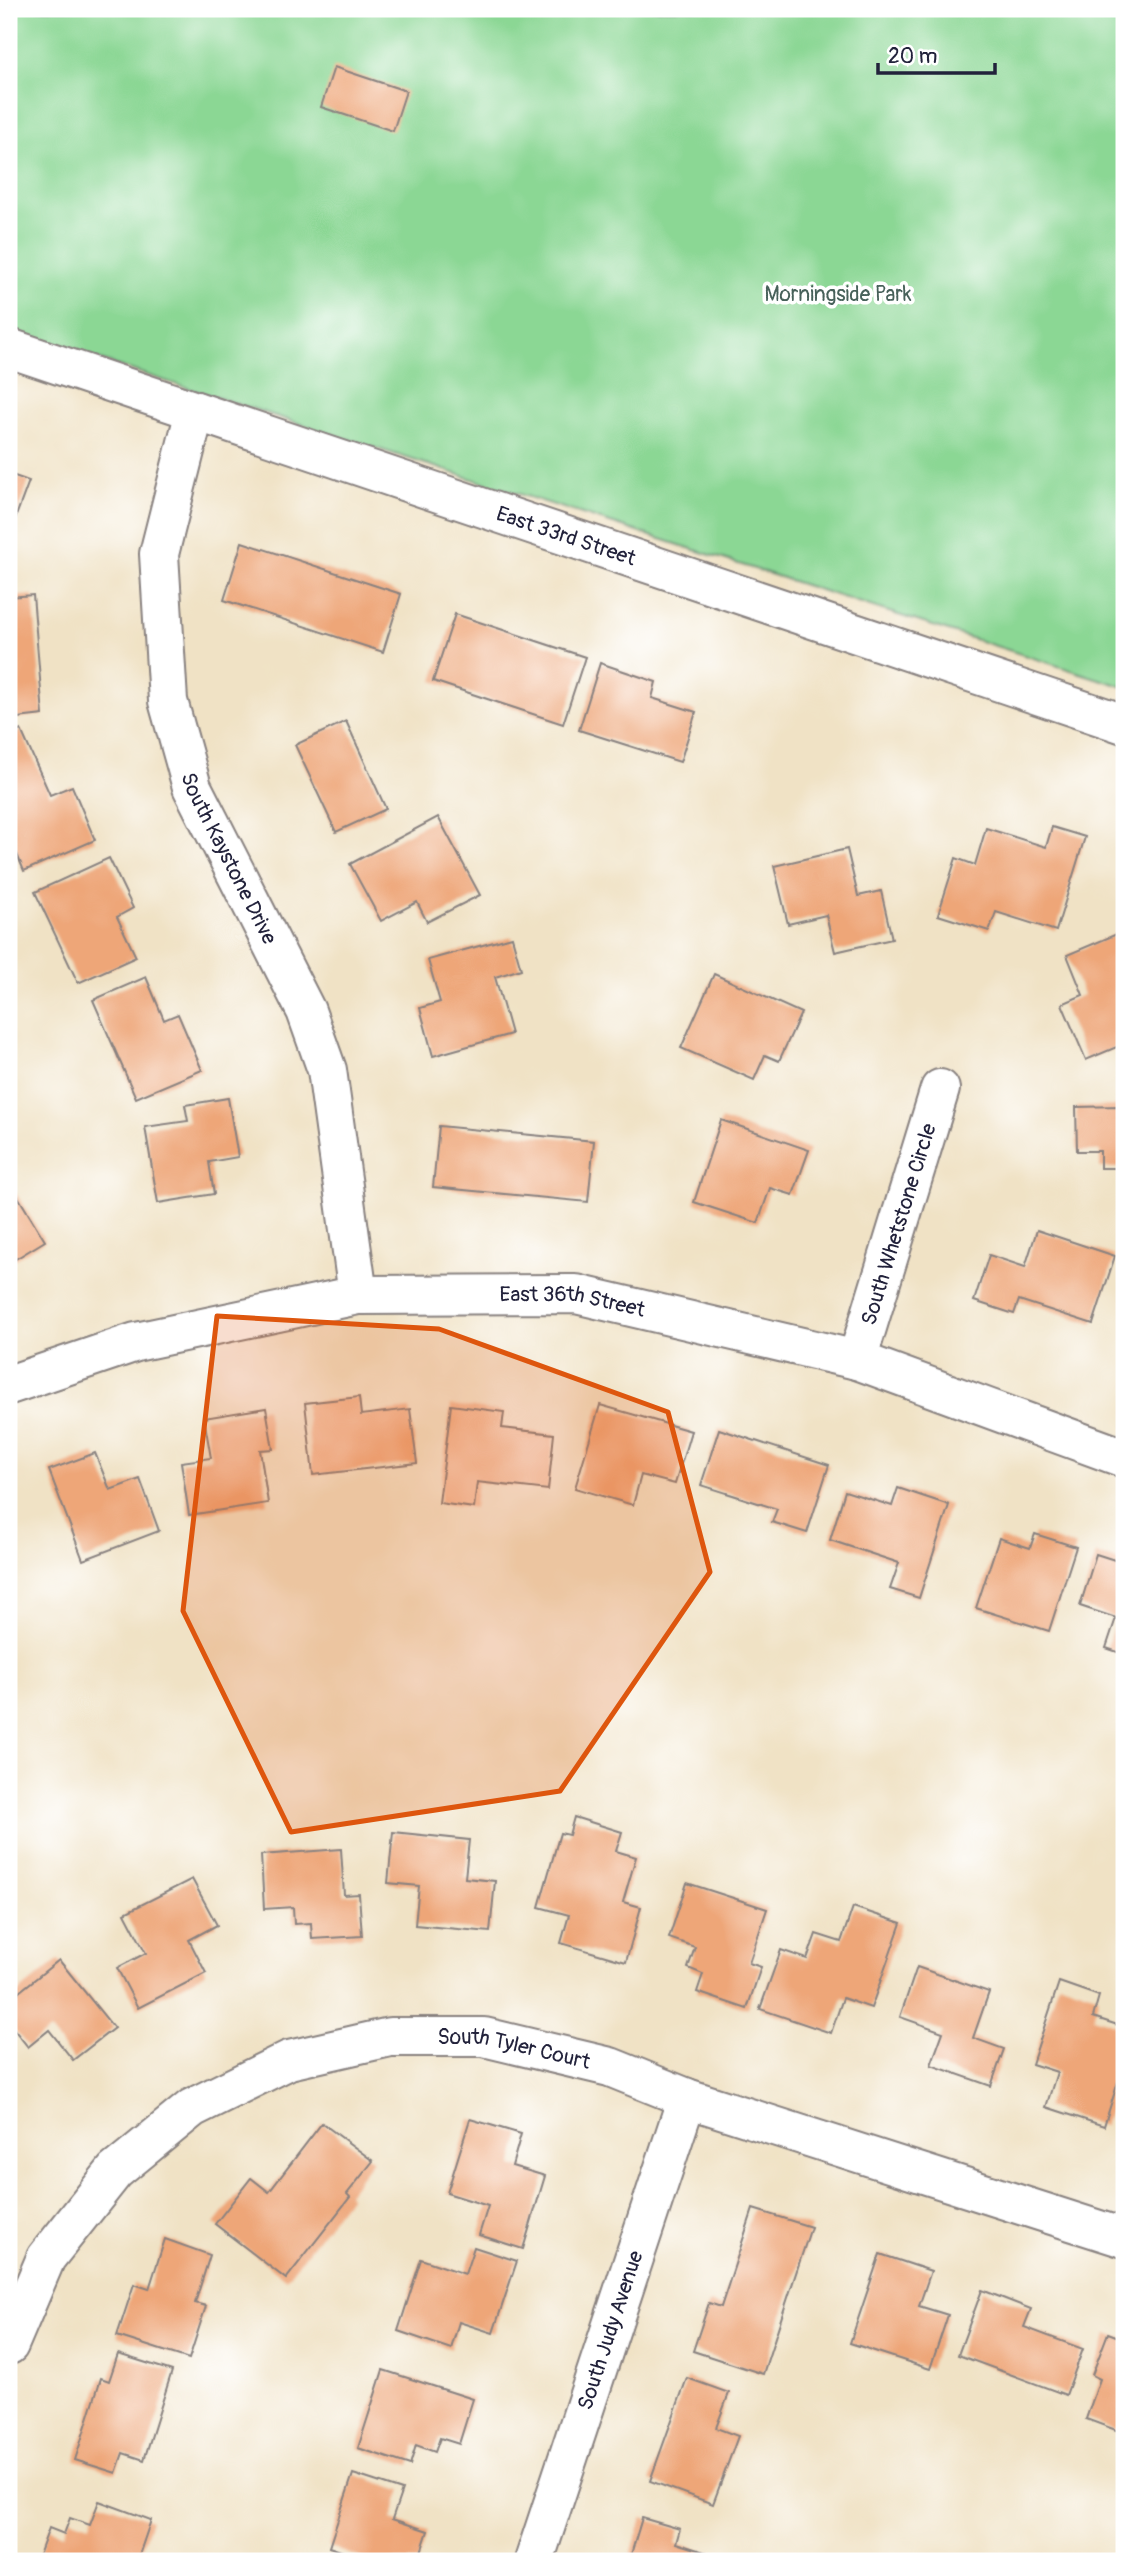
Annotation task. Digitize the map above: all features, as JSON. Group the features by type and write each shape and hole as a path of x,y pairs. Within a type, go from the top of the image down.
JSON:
{"street":[{"name":"East 33rd Street","path":"9,348 1124,724"},
{"name":"South Kaystone Drive","path":"195,411 159,554 167,701 192,787 306,1010 327,1070 358,1295"},
{"name":"South Whetstone Circle","path":"857,1360 940,1089"},
{"name":"East 36th Street","path":"9,1385 136,1342 358,1295 576,1294 857,1360 1124,1458"},
{"name":"South Tyler Court","path":"9,2345 46,2258 115,2171 192,2108 289,2060 390,2038 484,2037 610,2067 687,2098 1124,2238"},
{"name":"South Judy Avenue","path":"534,2561 687,2098"}],"highlighted area":[{"path":"217,1316 439,1329 668,1412 710,1572 560,1791 291,1832 183,1611"}],"green space":[{"name":"Morningside Park","path":"9,9 1124,9 1124,687 9,331"}],"building":[{"path":"334,67 406,91 393,131 321,107"},
{"path":"9,474 29,481 9,535"},
{"path":"242,542 401,594 383,652 224,600"},
{"path":"33,595 43,715 9,719 9,597"},
{"path":"455,614 585,657 563,724 433,681"},
{"path":"600,663 656,682 652,698 696,712 680,762 579,730"},
{"path":"346,721 386,809 336,832 295,745"},
{"path":"21,730 50,795 72,786 95,840 24,871 9,835 9,735"},
{"path":"438,817 480,895 427,922 417,902 381,921 350,864"},
{"path":"1052,827 1085,837 1056,931 996,912 989,931 938,915 956,858 975,865 986,828 1046,847"},
{"path":"847,849 858,896 881,891 892,939 835,952 826,915 788,924 774,866"},
{"path":"109,858 133,908 117,917 136,957 78,983 35,892"},
{"path":"1124,931 1124,1031 1120,1033 1124,1044 1086,1060 1062,1004 1083,995 1067,955"},
{"path":"512,937 521,969 495,977 511,1034 433,1056 420,1008 440,1002 428,960"},
{"path":"714,974 801,1013 779,1061 765,1055 754,1080 681,1048"},
{"path":"146,977 164,1020 178,1014 202,1070 136,1098 93,1000"},
{"path":"228,1098 238,1157 209,1162 214,1194 158,1203 145,1127 188,1121 185,1105"},
{"path":"1121,1106 1121,1115 1124,1115 1124,1190 1119,1190 1119,1168 1100,1168 1100,1151 1077,1151 1076,1107"},
{"path":"721,1120 809,1150 793,1195 770,1188 758,1223 694,1202"},
{"path":"439,1126 594,1141 588,1202 433,1187"},
{"path":"9,1182 45,1241 9,1263"},
{"path":"1037,1230 1115,1256 1093,1324 1019,1300 1014,1314 974,1301 989,1255 1025,1267"},
{"path":"359,1397 361,1415 410,1409 417,1463 313,1475 305,1403"},
{"path":"451,1405 504,1412 502,1428 554,1434 548,1490 477,1482 474,1508 439,1503"},
{"path":"600,1405 691,1431 675,1484 641,1475 633,1505 575,1488"},
{"path":"266,1408 273,1449 260,1450 268,1503 189,1515 181,1462 211,1458 204,1418"},
{"path":"719,1429 829,1465 807,1533 772,1522 777,1509 701,1485"},
{"path":"95,1453 110,1490 140,1479 159,1531 83,1560 49,1470"},
{"path":"898,1488 949,1505 919,1598 890,1589 899,1563 830,1540 845,1491 892,1506"},
{"path":"1035,1534 1076,1547 1049,1631 976,1608 999,1538 1030,1548"},
{"path":"1096,1554 1124,1563 1124,1654 1106,1648 1116,1618 1080,1606"},
{"path":"574,1817 622,1832 616,1851 636,1857 623,1902 641,1907 626,1962 561,1943 569,1915 539,1907 560,1833 569,1835"},
{"path":"393,1832 469,1840 465,1878 495,1881 490,1932 415,1925 419,1886 388,1883"},
{"path":"341,1849 344,1895 359,1894 362,1936 312,1939 311,1923 294,1924 293,1907 264,1909 261,1855"},
{"path":"192,1879 217,1925 189,1940 206,1973 138,2008 117,1968 146,1953 125,1913"},
{"path":"687,1883 767,1909 749,1963 761,1967 747,2009 697,1992 703,1974 688,1968 695,1947 669,1938"},
{"path":"853,1907 901,1923 871,2008 843,1998 831,2033 760,2009 781,1950 807,1959 816,1934 841,1942"},
{"path":"59,1960 114,2028 73,2060 49,2030 28,2047 9,2023 9,2000"},
{"path":"917,1967 989,1992 973,2038 1004,2049 991,2086 931,2065 943,2032 900,2017"},
{"path":"1059,1982 1099,1996 1093,2017 1124,2027 1124,2063 1104,2126 1046,2107 1057,2072 1032,2064"},
{"path":"470,2119 521,2134 512,2166 545,2176 523,2249 479,2235 488,2206 447,2193"},
{"path":"322,2123 373,2161 347,2194 350,2197 286,2279 215,2224 251,2178 269,2192"},
{"path":"753,2209 811,2227 763,2374 693,2351 709,2303 721,2307"},
{"path":"165,2239 210,2255 195,2303 206,2306 189,2359 117,2336 134,2284 149,2289"},
{"path":"474,2247 517,2261 493,2333 459,2322 451,2349 398,2331 421,2259 465,2274"},
{"path":"880,2254 931,2271 919,2306 948,2315 930,2369 850,2343"},
{"path":"982,2290 1031,2309 1024,2327 1083,2349 1066,2395 958,2355"},
{"path":"1108,2333 1124,2339 1124,2433 1086,2419 1100,2379 1092,2375"},
{"path":"118,2354 172,2371 144,2460 123,2453 116,2473 75,2460 101,2378 109,2381"},
{"path":"383,2370 473,2399 459,2444 440,2438 435,2452 416,2445 410,2465 358,2448"},
{"path":"687,2378 729,2393 716,2428 738,2436 713,2504 650,2481"},
{"path":"353,2474 402,2490 392,2519 428,2531 418,2561 370,2561 329,2547"},
{"path":"99,2501 151,2520 137,2561 37,2561 49,2528 64,2534 70,2518 90,2525"},
{"path":"642,2518 680,2529 676,2543 720,2557 719,2561 629,2561"}]}
